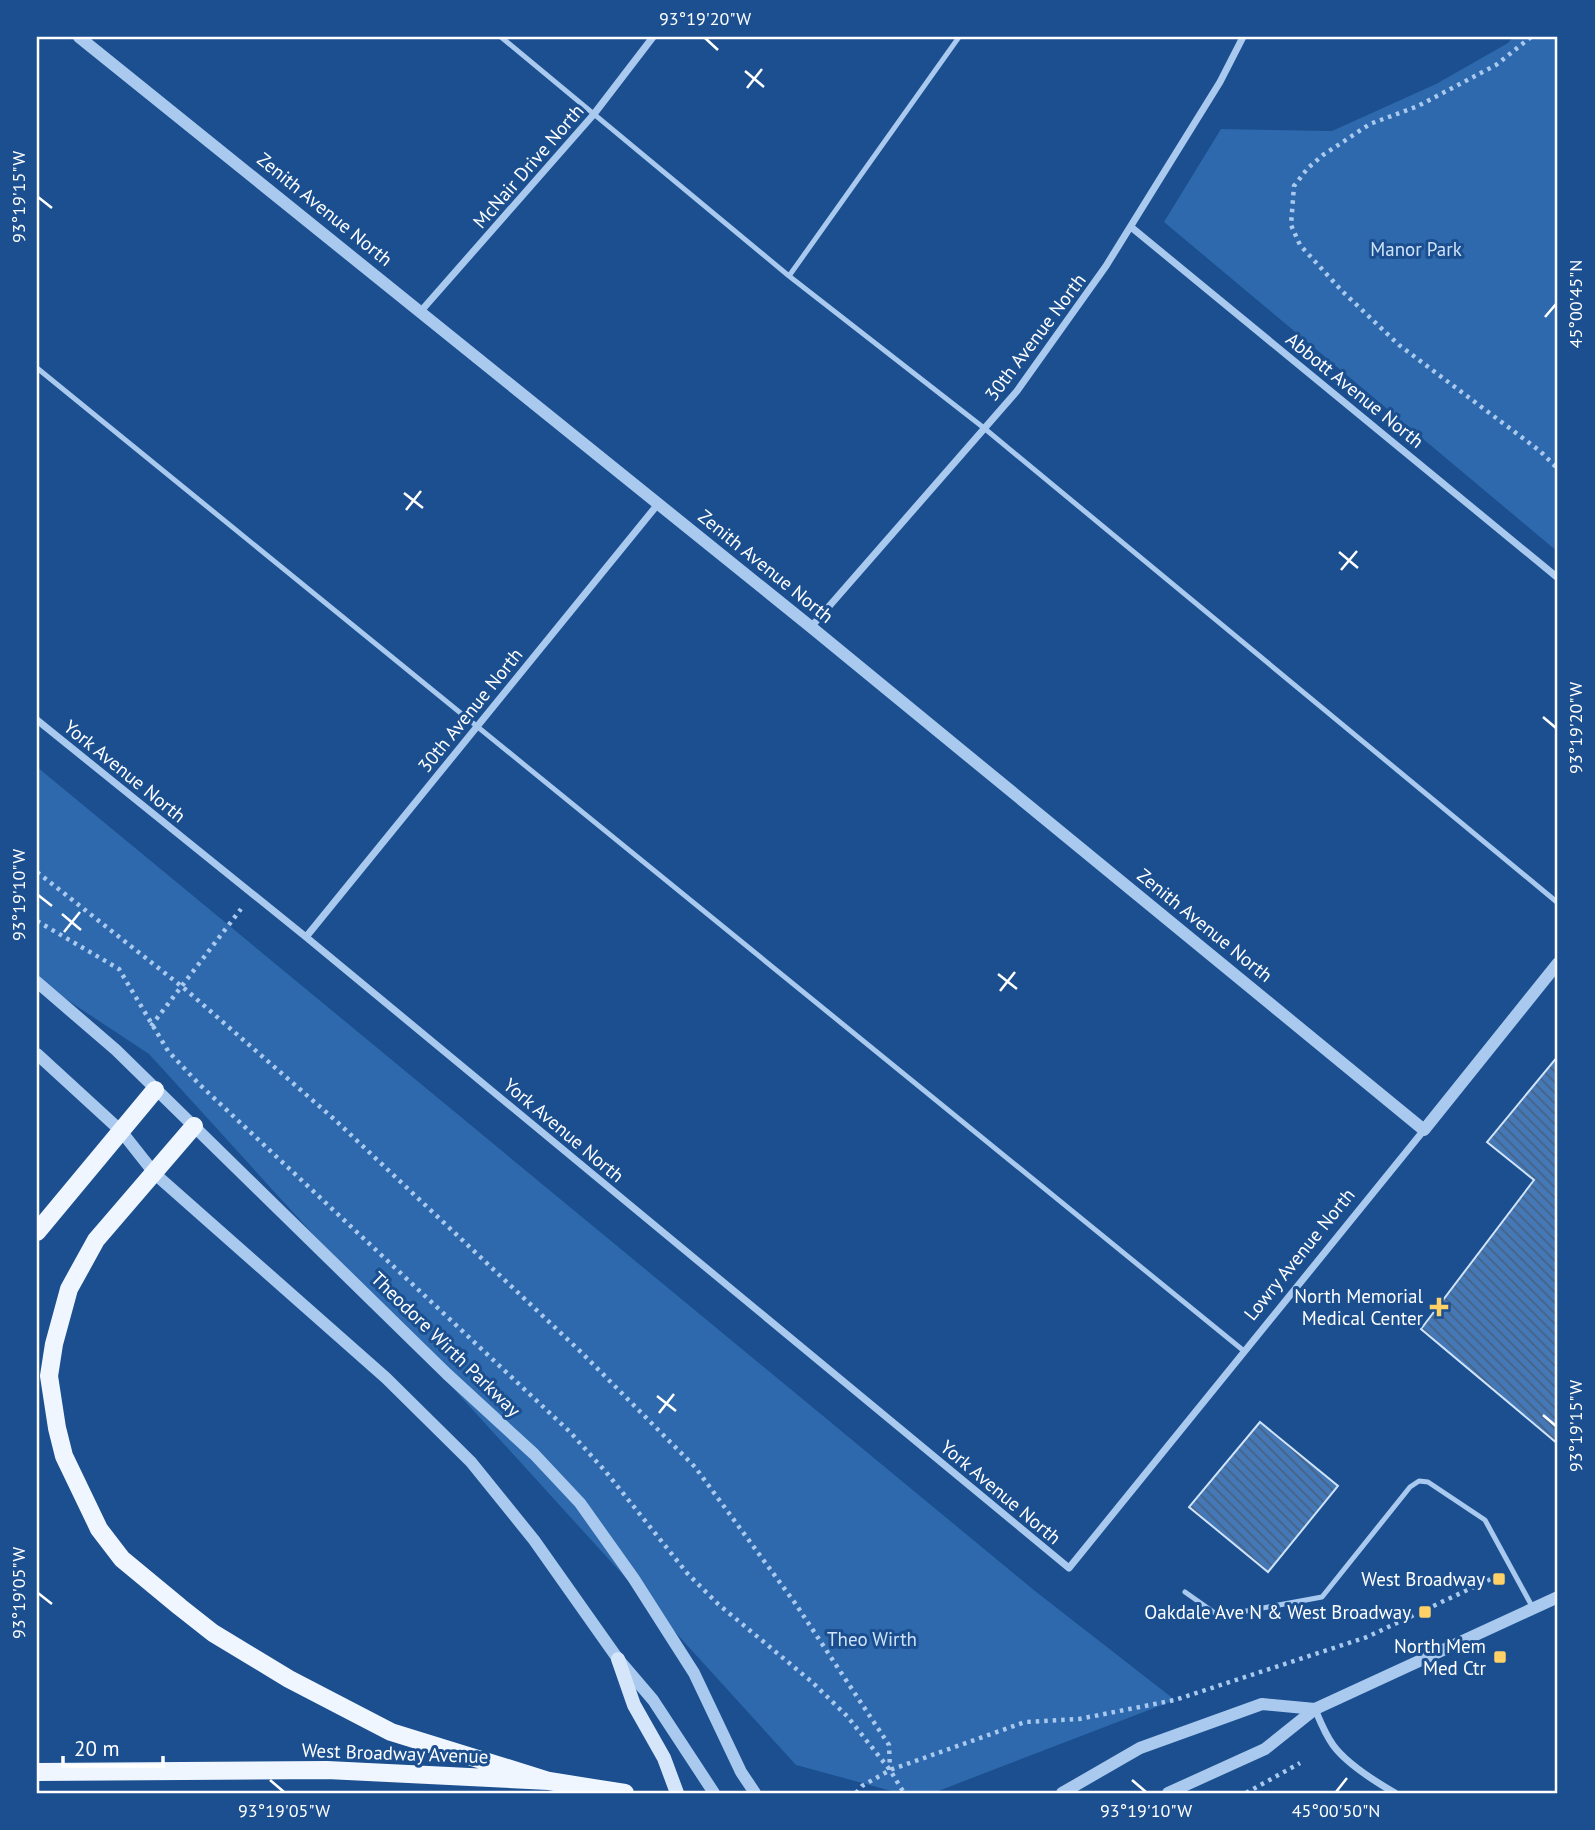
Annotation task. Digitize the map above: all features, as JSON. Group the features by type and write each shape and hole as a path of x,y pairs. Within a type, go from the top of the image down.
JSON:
{"main road":[{"path":"37,1232 155,1090"},
{"path":"194,1126 96,1240 69,1289 54,1345 49,1376 57,1428 64,1456 99,1529 122,1559 180,1607 213,1633 289,1679 391,1732 549,1781"},
{"path":"618,1659 634,1704 664,1758 677,1793"},
{"name":"West Broadway Avenue","path":"37,1772 327,1770 549,1781 625,1793"}],"street":[{"name":"Zenith Avenue North","path":"79,37 811,627 1424,1130"},
{"name":"McNair Drive North","path":"421,311 594,114 653,37"},
{"name":"30th Avenue North","path":"811,627 1017,391 1107,267 1220,82 1243,37"},
{"name":"Abbott Avenue North","path":"1131,227 1558,578"},
{"name":"30th Avenue North","path":"306,937 658,504"},
{"name":"York Avenue North","path":"37,720 306,937 1069,1568"},
{"name":"Lowry Avenue North","path":"1069,1568 1558,963"},
{"name":"Theodore Wirth Parkway","path":"37,982 116,1050 447,1374 534,1454 580,1503 634,1579 694,1673 741,1772 755,1793"},
{"path":"37,1054 121,1131 155,1174 386,1378 471,1462 534,1540 618,1659 653,1700 714,1793"},
{"path":"1168,1793 1265,1749 1315,1709 1558,1597"},
{"path":"1062,1793 1140,1748 1262,1704 1315,1709"},
{"path":"1315,1709 1338,1750 1376,1782 1395,1793"}],"lane":[{"path":"501,37 789,276 984,428 1558,903"},
{"path":"789,276 959,37"},
{"path":"37,368 1244,1351"},
{"path":"1185,1592 1219,1616 1322,1597 1410,1487 1419,1481 1428,1482 1485,1520 1533,1608"}],"path":[{"path":"1531,37 1496,65 1418,106 1370,124 1323,155 1294,186 1292,225 1300,245 1342,291 1399,345 1540,451 1558,469"},
{"path":"37,872 181,986 334,1119 582,1353 695,1467 795,1603 889,1745 890,1770"},
{"path":"151,1026 253,895"},
{"path":"37,921 119,969 168,1051 199,1084 570,1432 606,1472 687,1573 718,1604 812,1682 838,1708 890,1770 904,1793"},
{"path":"856,1793 862,1786 890,1770 1025,1722 1079,1719 1175,1700 1367,1637 1511,1569"},
{"path":"1246,1793 1300,1763"}],"green space":[{"name":"Manor Park","path":"1513,37 1558,37 1558,552 1164,222 1221,129 1332,131 1436,84 1508,43"},
{"name":"Theo Wirth","path":"37,767 1035,1591 1175,1700 933,1793 899,1793 796,1765 149,1054 37,980"}],"building":[{"path":"1558,1056 1558,1444 1421,1329 1534,1180 1487,1142"},
{"path":"1260,1422 1338,1486 1268,1572 1189,1507"}],"place":[{"name":"North Memorial Medical Center","path":"1439,1307"},
{"name":"West Broadway","path":"1499,1579"},
{"name":"Oakdale Ave N & West Broadway","path":"1425,1612"},
{"name":"North Mem Med Ctr","path":"1500,1657"}]}
